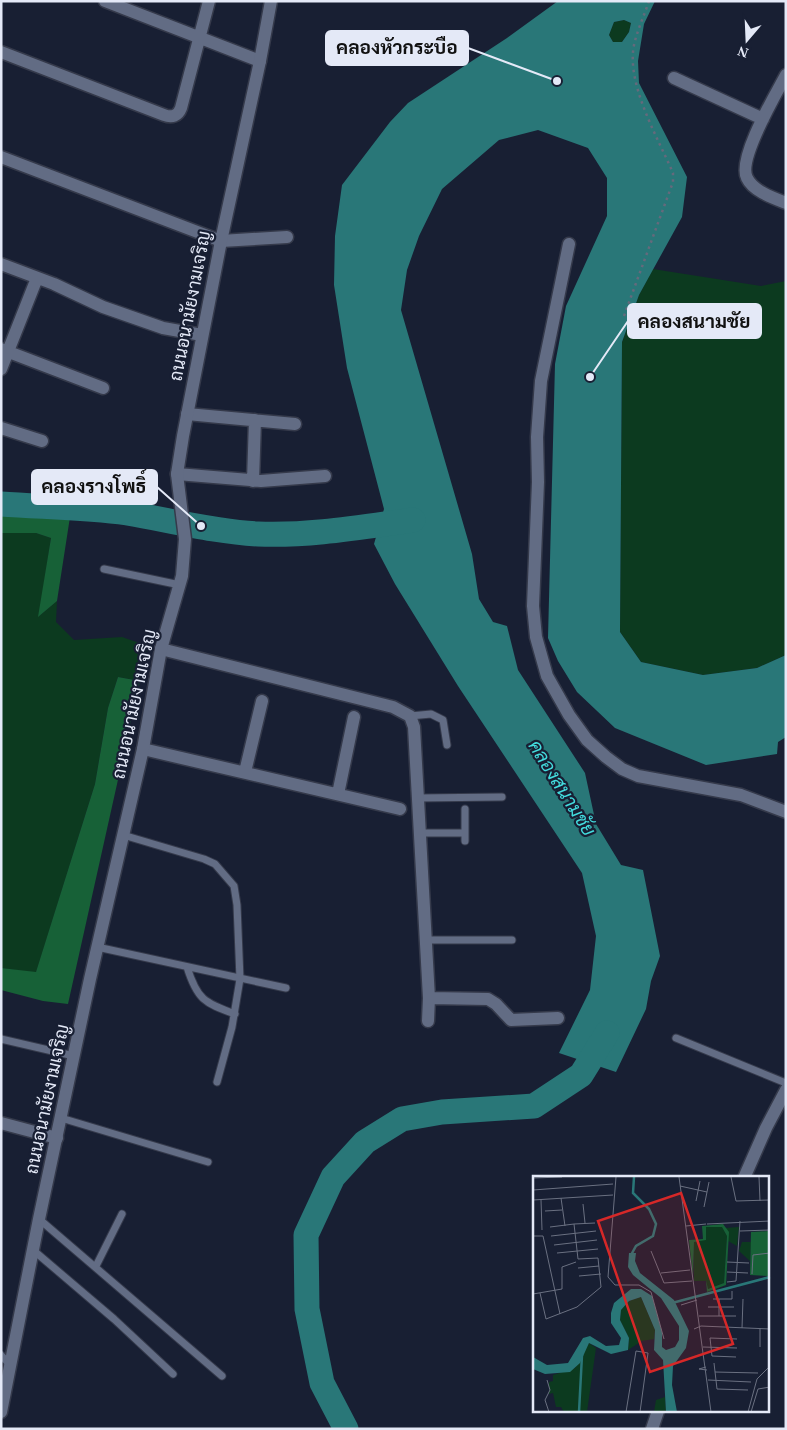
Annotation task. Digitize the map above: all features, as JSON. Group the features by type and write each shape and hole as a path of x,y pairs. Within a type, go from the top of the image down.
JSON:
{"street":[{"path":"105,1 260,60"},
{"path":"1,52 169,117 176,116 179,113 209,1"},
{"name":"ถนนอนามัยงามเจริญ","path":"1,1412 6,1360 33,1250 74,1056 143,749 161,649 180,585 185,540 177,474 202,336 271,1"},
{"path":"786,75 755,133 744,168 747,180 771,197 786,203"},
{"path":"674,78 763,119"},
{"path":"1,157 221,241 287,237"},
{"path":"569,244 542,381 537,438 538,482 532,606 536,637 547,676 569,715 587,740 606,758 622,769 638,776 741,795 786,812"},
{"path":"1,264 104,307 163,328 202,336"},
{"path":"1,369 4,350 37,278"},
{"path":"4,350 104,388"},
{"path":"187,414 295,424"},
{"path":"253,480 255,420"},
{"path":"1,428 42,440"},
{"path":"177,474 253,480 326,476"},
{"path":"161,649 393,707 410,716 414,727 424,940 429,998 428,1021"},
{"path":"245,772 262,701"},
{"path":"338,794 354,717"},
{"path":"143,749 400,809"},
{"path":"429,998 488,999 496,1004 511,1020 558,1018"},
{"path":"745,1176 766,1128 786,1090"},
{"path":"1,1123 56,1138"},
{"path":"652,1429 658,1412"}],"lane":[{"path":"104,569 180,585"},
{"path":"410,716 430,714 443,720 447,745"},
{"path":"418,798 502,796"},
{"path":"465,809 464,833 466,841"},
{"path":"419,833 464,833"},
{"path":"124,835 215,864 234,886 240,979 235,1014 217,1082"},
{"path":"424,940 512,940"},
{"path":"98,947 286,988"},
{"path":"187,967 197,992 206,1002 235,1014"},
{"path":"676,1038 786,1082"},
{"path":"1,1039 74,1056"},
{"path":"61,1118 208,1162"},
{"path":"96,1266 122,1214"},
{"path":"39,1219 222,1376"},
{"path":"33,1250 114,1319 173,1374"}],"path":[{"path":"624,316 673,182 673,173 637,89 633,63 634,46 649,1"}],"shaded area":[{"path":"624,20 631,23 629,32 622,42 613,42 609,35 614,22"},
{"path":"653,269 761,286 786,281 786,655 757,668 703,675 641,662 620,632 622,342 639,295"},
{"path":"1,511 53,512 70,517 57,601 38,617 51,538 36,533 1,533"},
{"path":"1,533 36,533 51,538 39,616 57,601 56,622 74,640 122,637 148,646 140,681 118,677 108,708 95,784 36,973 1,968"},
{"path":"118,677 140,681 68,1004 43,1001 1,990 1,968 36,972 95,784 108,708"}],"water":[{"path":"558,1 655,1 644,24 638,61 639,83 687,177 682,217 639,295 622,342 620,632 641,662 703,675 757,668 786,655 786,737 778,742 777,754 706,765 615,728 577,692 558,661 548,638 555,364 566,306 607,216 607,178 588,148 538,130 499,140 442,189 419,236 407,270 401,310 472,554 479,599 493,622 507,626 518,670 585,773 596,824 621,865 643,870 660,956 651,981 646,1009 616,1072 559,1053 590,990 596,936 582,873 458,686 395,584 374,544 384,509 347,368 334,285 335,236 342,185 390,122 408,103 507,38","holes":["624,20 631,23 629,32 622,42 613,42 609,35 614,22"]}],"waterway":[{"path":"1,504 111,511 209,528 258,534 317,532 413,520"},
{"name":"คลองสนามชัย","path":"346,1429 322,1383 307,1309 306,1235 333,1177 365,1142 402,1119 442,1112 534,1106 581,1075 607,1033"}],"place":[{"name":"คลองหัวกระบือ","path":"557,81"},
{"name":"คลองสนามชัย","path":"590,377"},
{"name":"คลองรางโพธิ์","path":"201,526"}]}
